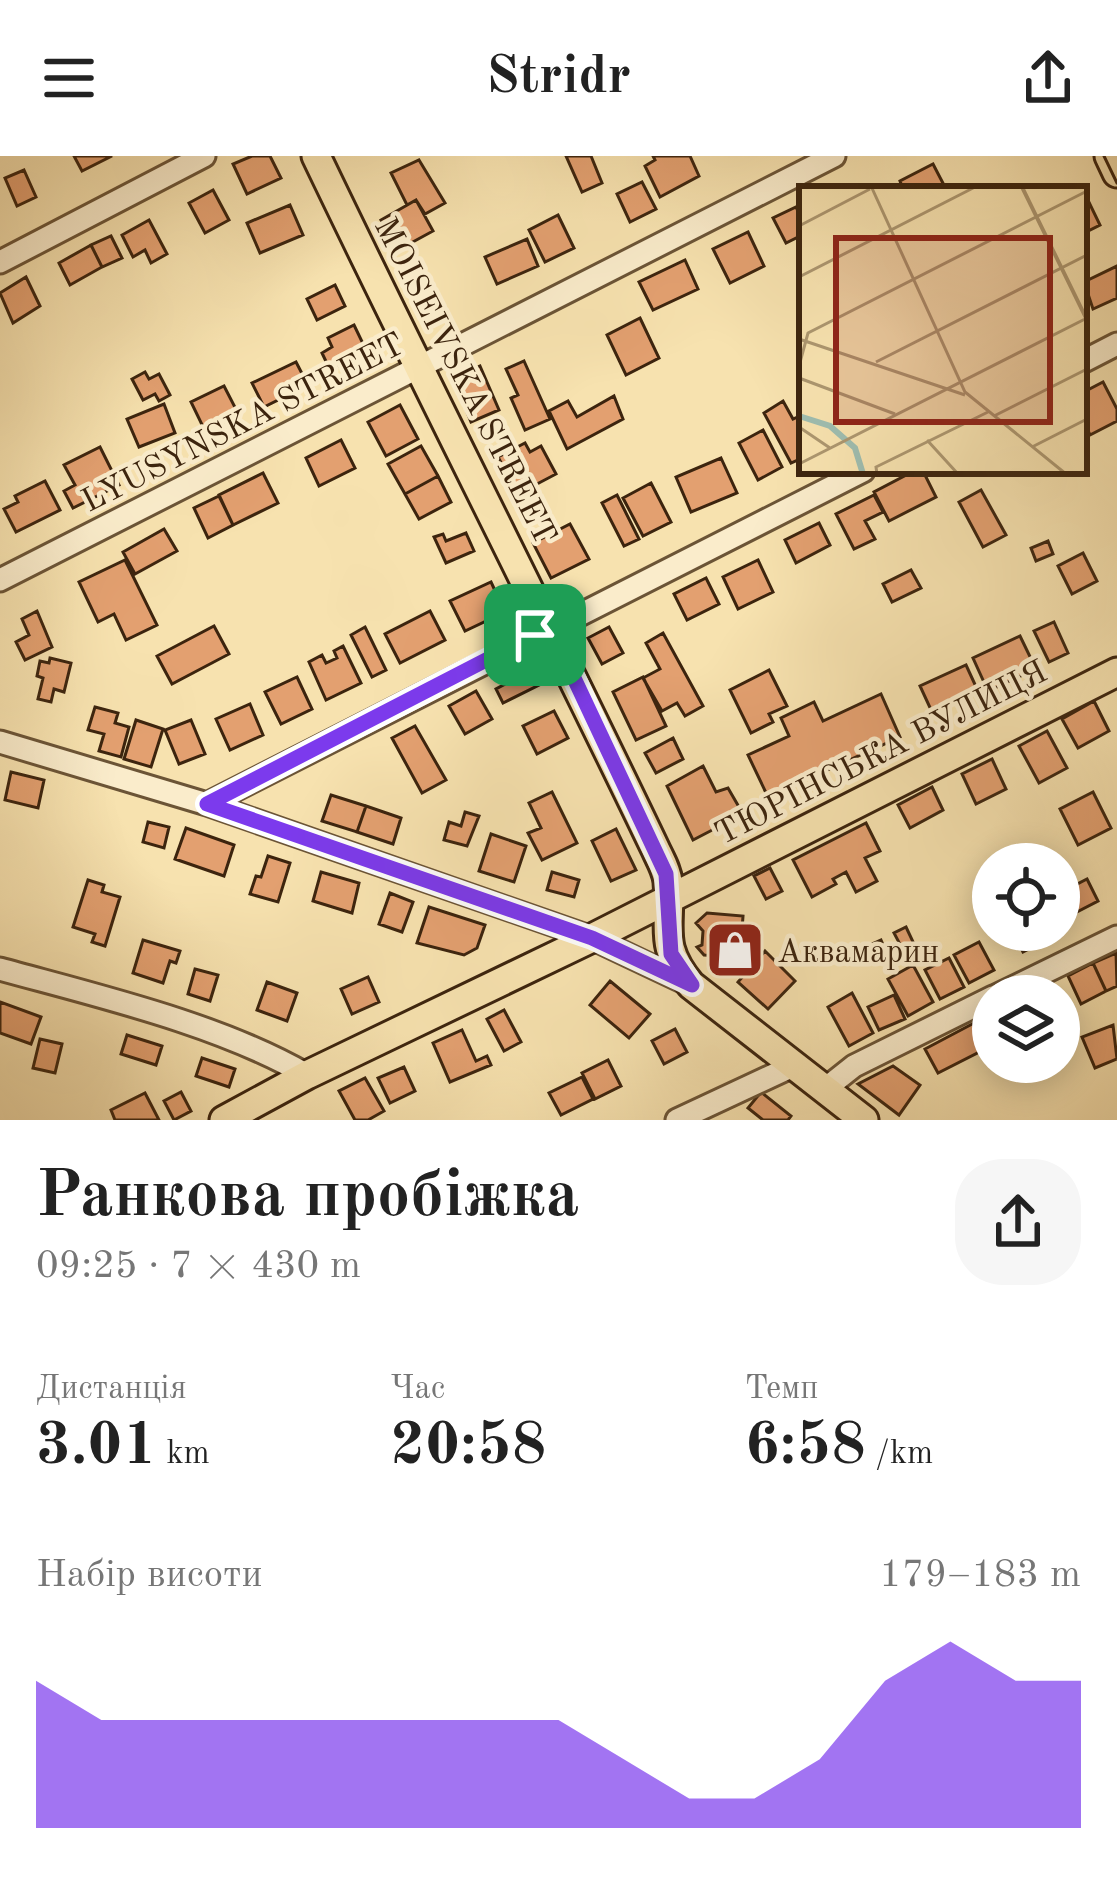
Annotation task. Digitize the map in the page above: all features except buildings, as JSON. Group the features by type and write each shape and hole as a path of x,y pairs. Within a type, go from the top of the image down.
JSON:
{"main road":[{"name":"MOISEIVSKA STREET","path":"316,156 418,370 550,627 666,874 671,954 692,985"},
{"path":"1109,156 1117,173"},
{"name":"ТЮРІНСЬКА ВУЛИЦЯ","path":"224,1120 1117,672"},
{"path":"692,985 864,1120"}],"street":[{"path":"0,262 204,156"},
{"name":"LYUSYNSKA STREET","path":"0,580 834,156"},
{"path":"1087,359 1117,344"},
{"path":"207,804 857,474"},
{"path":"0,742 207,804 592,938 692,985"},
{"path":"1039,975 1117,937"},
{"path":"0,969 96,995 248,1046 307,1075"},
{"path":"825,1089 854,1066 972,1008"},
{"path":"677,1120 795,1065"}],"tram line":[{"path":"1104,156 1117,183"}],"place":[{"name":"Аквамарин","path":"735,950"}],"route":[{"path":"550,627 656,851 668,881 665,910 671,954 692,985 592,938 207,804 535,635 550,627"}]}
